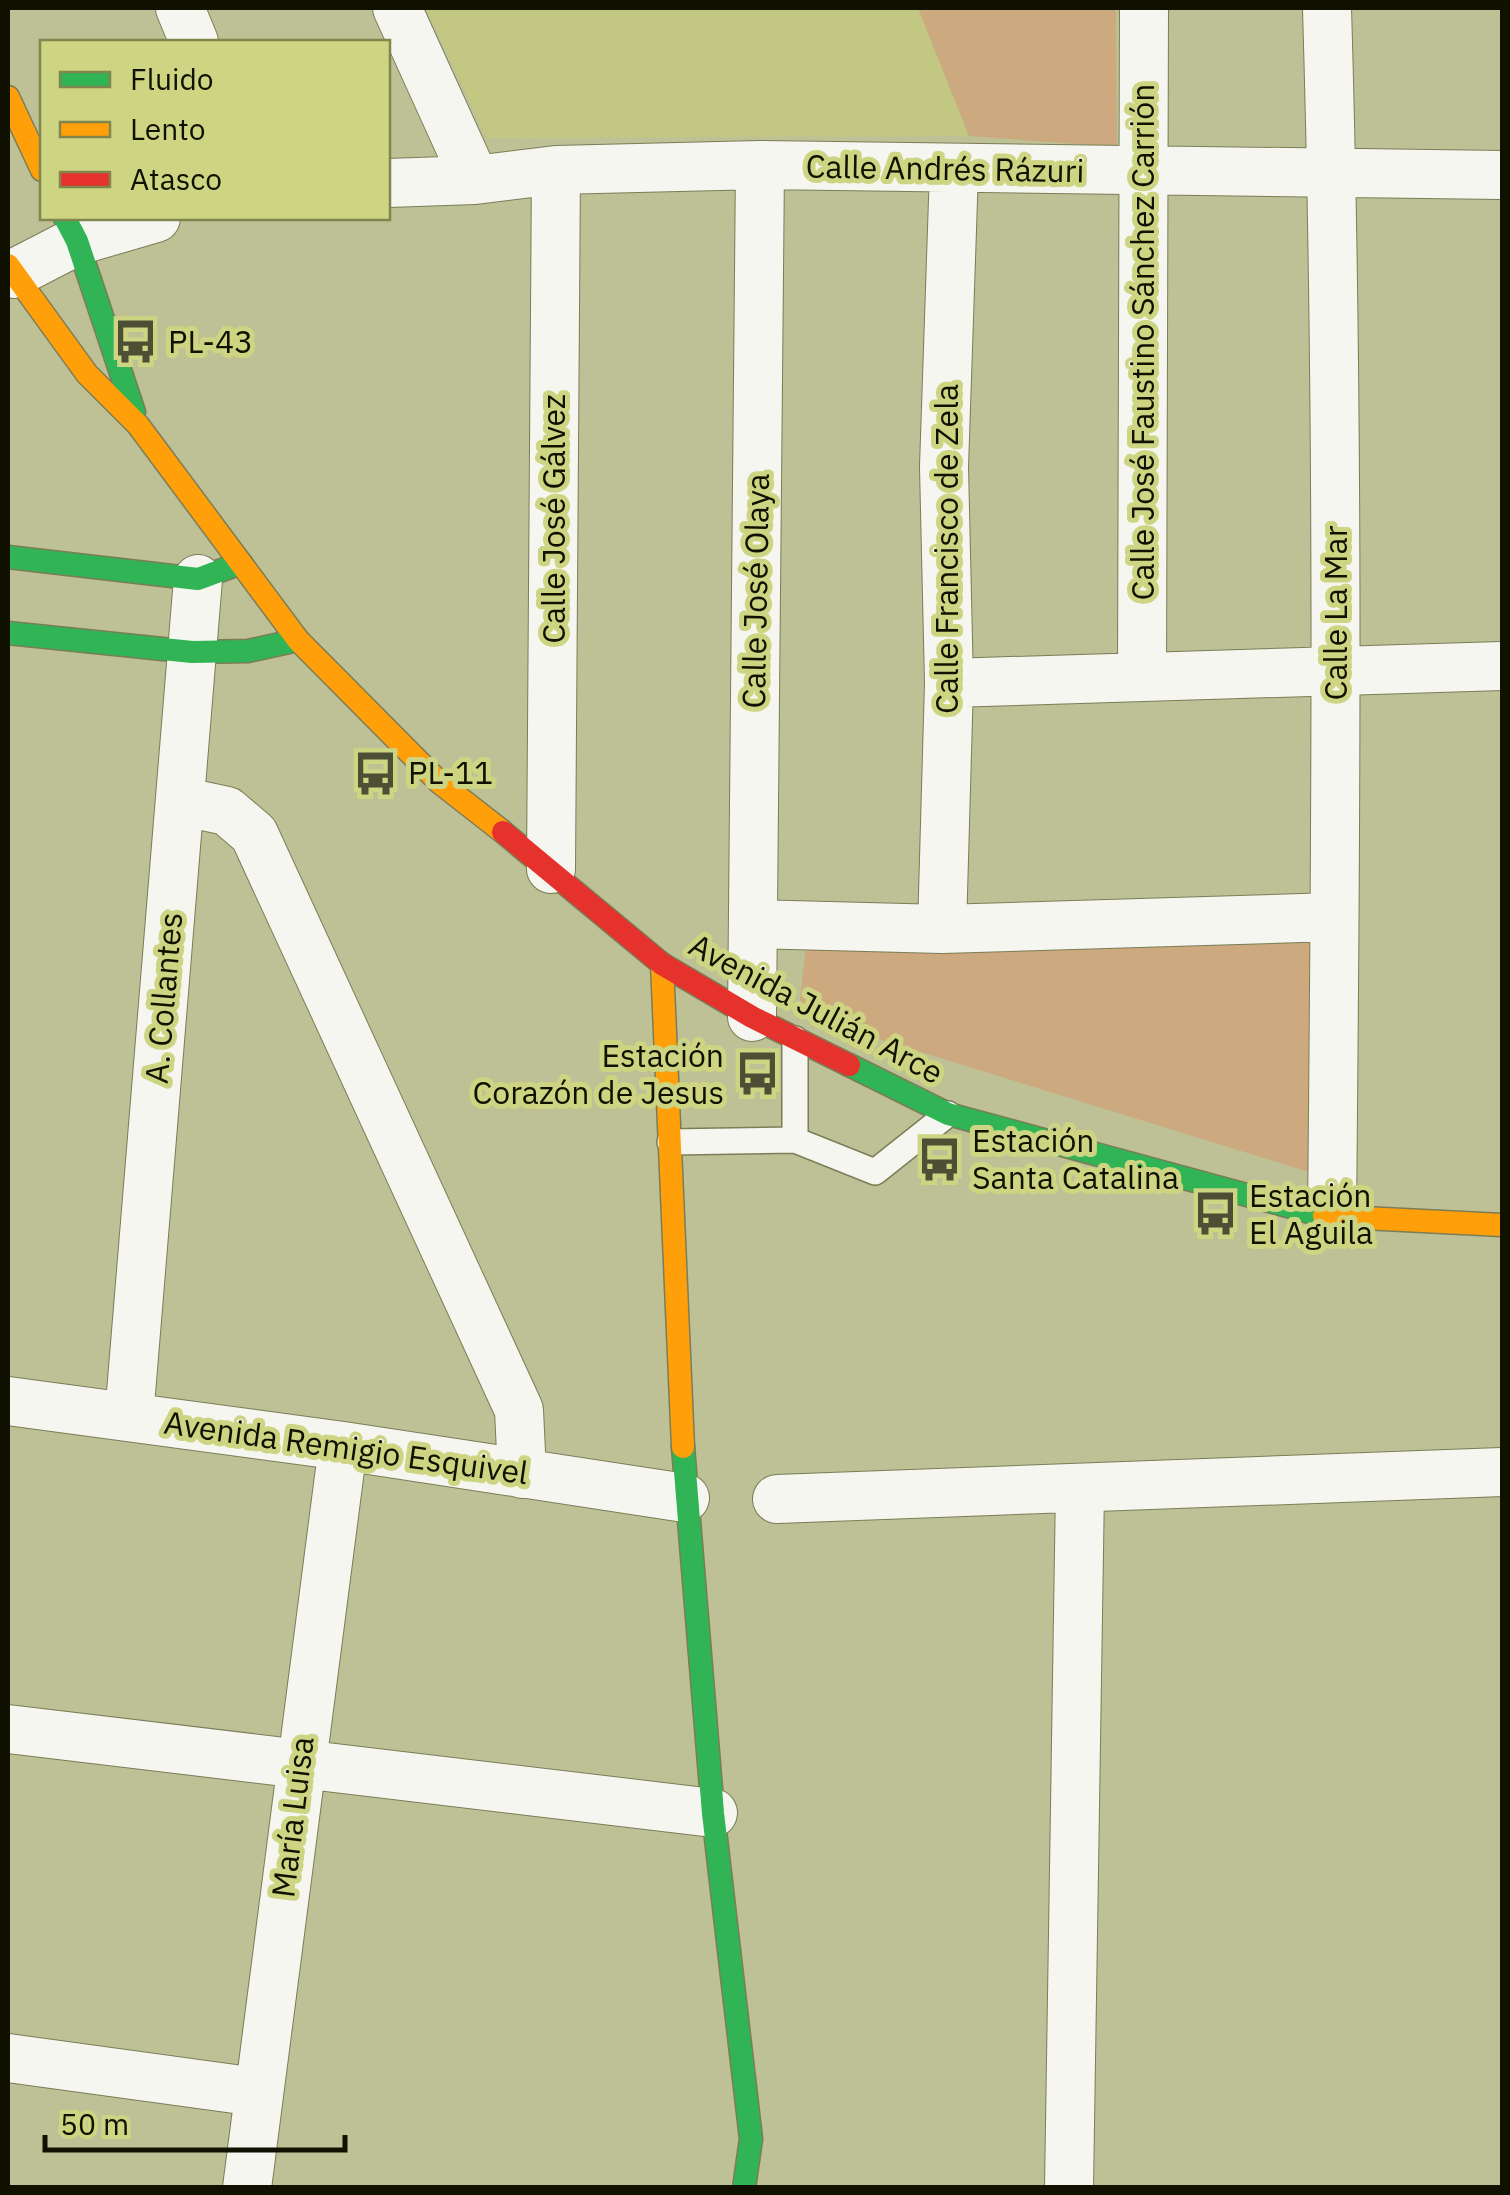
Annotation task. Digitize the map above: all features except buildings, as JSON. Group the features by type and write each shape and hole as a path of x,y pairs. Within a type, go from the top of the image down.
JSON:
{"main road":[{"path":"8,97 40,166"},
{"name":"Avenida Julián Arce","path":"71,230 138,424 220,571 298,640 440,782 551,869 662,964 752,1017 948,1114 1332,1218 1502,1225"},
{"name":"Avenida Julián Arce","path":"10,270 87,374 138,424"},
{"path":"8,557 220,571"},
{"path":"8,632 192,652 248,652 298,640"},
{"path":"662,964 684,1498 713,1814 751,2140 744,2188"}],"street":[{"path":"180,8 193,40"},
{"path":"397,8 474,180"},
{"name":"Calle José Faustino Sánchez Carrión","path":"1142,677 1144,8"},
{"name":"Calle La Mar","path":"1327,8 1336,672 1332,1218"},
{"name":"Calle Andrés Rázuri","path":"390,183 474,180 556,170 760,165 1502,174"},
{"name":"Calle José Olaya","path":"752,1017 760,165"},
{"name":"Calle José Gálvez","path":"551,869 556,170"},
{"name":"Calle Francisco de Zela","path":"942,929 949,683 944,467 954,170"},
{"path":"10,270 71,230 142,220"},
{"name":"A. Collantes","path":"130,1417 192,652 220,571"},
{"path":"949,683 1502,666"},
{"path":"180,801 227,811 254,834 519,1410 522,1474"},
{"path":"753,924 942,929 1334,918"},
{"name":"Avenida Remigio Esquivel","path":"8,1401 343,1446 684,1498"},
{"name":"María Luisa","path":"247,2188 343,1446"},
{"path":"778,1499 1502,1472"},
{"path":"1069,2188 1080,1488"},
{"path":"8,1729 713,1814"},
{"path":"8,2058 258,2092"}],"lane":[{"path":"795,1038 796,1140"},
{"path":"670,1142 796,1140 875,1172 948,1114"}],"shaded area":[{"path":"426,8 918,8 969,136 487,138"},
{"path":"918,8 1116,8 1117,147 969,136"},
{"path":"1313,931 1309,1172 814,1019 800,1000 806,946"}],"traffic: fast":[{"path":"66,220 77,241 134,412"},
{"path":"8,557 198,579 241,563"},
{"path":"8,633 192,652 248,651 298,640"},
{"path":"849,1065 948,1114 1324,1216"},
{"path":"683,1447 713,1813 751,2139 744,2188"}],"traffic: slow":[{"path":"8,97 40,166"},
{"path":"8,265 87,374 138,425 298,640 439,782 503,832"},
{"path":"662,964 683,1447"},
{"path":"1324,1216 1502,1225"}],"traffic: jam":[{"path":"503,832 662,964 752,1017 849,1065"}],"place":[{"name":"PL-43","path":"135,342"},
{"name":"PL-11","path":"375,773"},
{"name":"Estación Corazón de Jesus","path":"757,1074"},
{"name":"Estación Santa Catalina","path":"939,1159"},
{"name":"Estación El Aguila","path":"1216,1214"}]}
